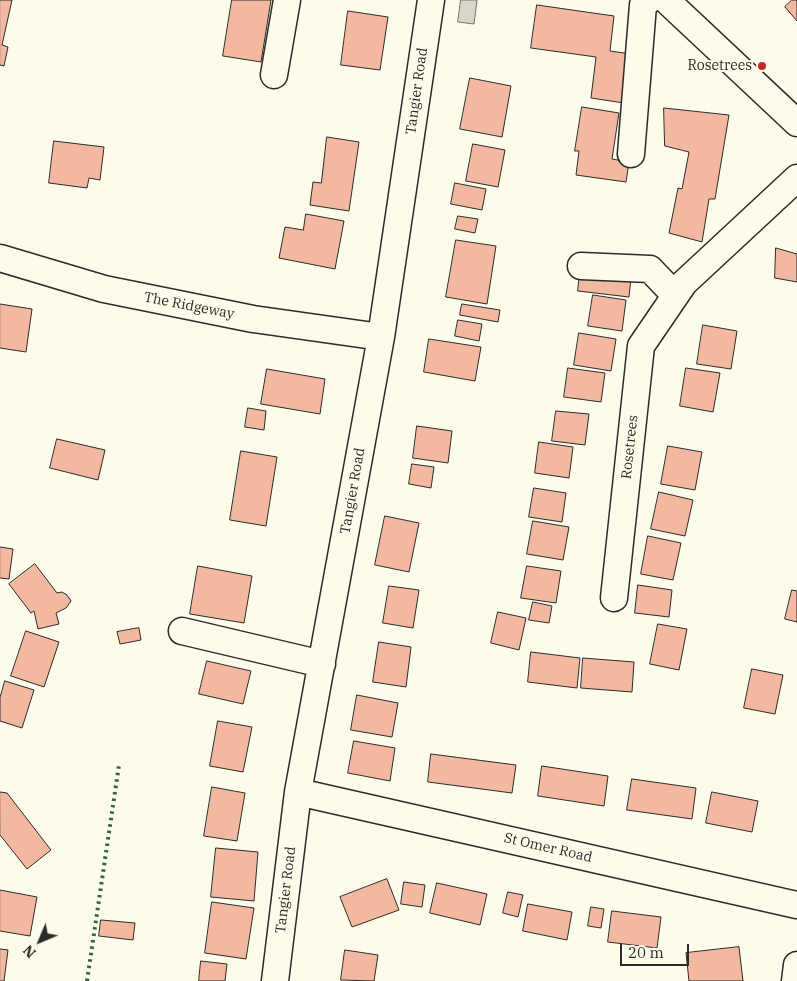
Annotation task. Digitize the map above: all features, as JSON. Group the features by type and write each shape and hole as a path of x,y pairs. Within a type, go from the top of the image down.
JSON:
{"street":[{"path":"274,75 287,0"},
{"name":"Tangier Road","path":"275,981 298,792 381,337 431,0"},
{"path":"631,154 643,5 649,0"},
{"path":"666,0 797,123"},
{"name":"Rosetrees","path":"614,598 641,346 684,283 797,178"},
{"name":"The Ridgeway","path":"0,258 104,289 253,318 381,337"},
{"path":"581,266 650,269 675,295"},
{"path":"182,631 322,664"},
{"name":"St Omer Road","path":"298,792 797,905"},
{"path":"795,981 797,965"}],"shaded area":[{"path":"461,0 477,0 474,24 458,22"}],"building":[{"path":"0,0 12,0 2,45 8,47 4,66 0,65"},
{"path":"232,0 271,0 261,62 223,56"},
{"path":"792,0 797,0 797,21 785,7"},
{"path":"537,5 614,16 610,51 631,54 624,103 591,98 596,57 531,48"},
{"path":"348,11 388,17 380,70 341,65"},
{"path":"470,78 511,86 502,137 460,129"},
{"path":"582,107 619,113 612,159 629,162 626,182 576,175 579,151 575,151"},
{"path":"664,108 729,115 715,199 709,199 702,242 669,233 678,188 682,189 689,152 665,146"},
{"path":"327,137 359,142 349,211 310,205 313,182 321,183"},
{"path":"54,141 104,147 100,180 89,178 87,188 49,183"},
{"path":"473,144 505,150 498,187 466,181"},
{"path":"455,183 486,189 482,210 451,204"},
{"path":"306,214 344,221 335,269 279,258 285,227 303,230"},
{"path":"458,216 478,219 475,233 455,229"},
{"path":"456,240 496,246 487,304 446,297"},
{"path":"776,248 797,254 797,282 775,278"},
{"path":"580,272 631,278 629,297 578,291"},
{"path":"593,295 626,300 622,331 588,326"},
{"path":"0,304 32,309 26,352 0,348"},
{"path":"462,304 500,310 498,322 460,315"},
{"path":"458,320 482,324 479,341 455,336"},
{"path":"703,325 737,331 731,369 697,364"},
{"path":"579,333 616,339 611,371 574,365"},
{"path":"429,339 481,347 475,381 424,372"},
{"path":"568,368 605,373 601,402 564,397"},
{"path":"686,368 720,373 713,412 680,406"},
{"path":"267,369 325,379 320,414 261,404"},
{"path":"248,408 266,411 264,430 245,427"},
{"path":"556,411 589,414 585,445 552,441"},
{"path":"417,426 452,431 448,463 413,458"},
{"path":"57,439 105,450 98,480 50,468"},
{"path":"539,442 573,447 569,478 535,473"},
{"path":"668,446 702,452 695,490 661,484"},
{"path":"241,451 277,457 266,526 230,520"},
{"path":"412,464 434,467 431,488 409,484"},
{"path":"534,488 566,493 562,522 529,517"},
{"path":"659,492 693,500 685,536 651,529"},
{"path":"385,516 419,523 409,572 375,565"},
{"path":"533,521 569,527 563,560 527,554"},
{"path":"648,536 681,543 673,580 641,574"},
{"path":"0,547 13,549 9,579 0,578"},
{"path":"35,564 57,593 62,592 71,601 66,608 56,613 59,624 38,629 34,611 31,613 9,584"},
{"path":"198,566 252,576 244,623 190,614"},
{"path":"527,566 561,571 556,603 521,598"},
{"path":"638,585 672,590 669,617 635,613"},
{"path":"389,586 419,590 413,628 383,623"},
{"path":"792,590 797,591 797,622 785,619"},
{"path":"533,602 552,606 549,623 529,620"},
{"path":"498,612 526,618 519,650 491,643"},
{"path":"658,624 687,629 679,670 650,664"},
{"path":"139,628 141,640 120,644 117,632"},
{"path":"26,631 59,642 44,687 11,676"},
{"path":"379,642 411,647 406,687 373,682"},
{"path":"531,652 580,658 577,688 528,682"},
{"path":"583,658 634,662 632,692 581,688"},
{"path":"207,661 251,671 243,704 199,694"},
{"path":"752,669 783,675 775,714 744,708"},
{"path":"5,681 34,690 22,728 0,721 0,698"},
{"path":"357,695 398,703 392,737 351,730"},
{"path":"218,721 252,727 243,772 210,766"},
{"path":"354,741 395,748 390,781 348,773"},
{"path":"431,754 516,765 512,793 428,782"},
{"path":"542,766 608,776 604,806 538,796"},
{"path":"632,779 696,788 692,819 627,810"},
{"path":"212,787 245,793 237,841 204,836"},
{"path":"0,792 7,793 51,850 27,869 0,835"},
{"path":"712,792 758,801 752,832 706,823"},
{"path":"216,848 258,852 254,901 211,897"},
{"path":"387,879 399,910 352,927 340,897"},
{"path":"404,882 425,885 422,907 401,904"},
{"path":"437,883 487,894 480,925 430,913"},
{"path":"0,890 37,897 30,936 0,931"},
{"path":"508,892 523,895 518,917 503,913"},
{"path":"212,902 254,908 246,959 205,953"},
{"path":"528,904 572,912 567,940 523,931"},
{"path":"591,907 604,909 601,928 588,926"},
{"path":"612,911 661,917 657,948 608,942"},
{"path":"101,920 135,923 133,940 99,936"},
{"path":"739,947 743,981 689,981 686,953"},
{"path":"0,949 8,950 4,981 0,981"},
{"path":"345,950 378,955 374,981 341,980"},
{"path":"201,961 227,964 225,981 199,981"}],"hedge":[{"path":"87,981 119,765"}],"place":[{"name":"Rosetrees","path":"762,66"}]}
